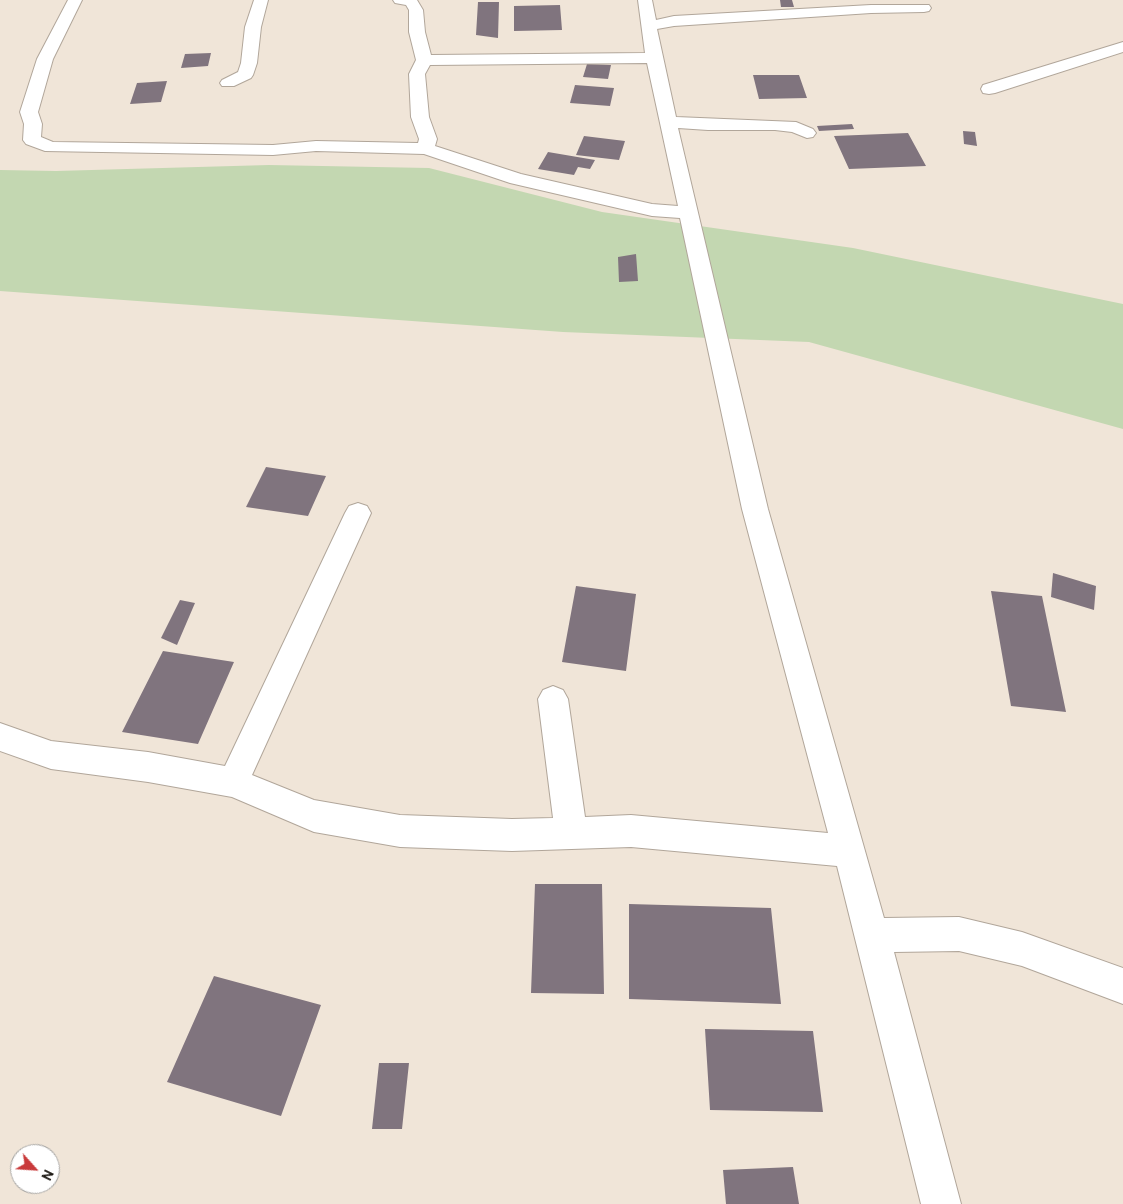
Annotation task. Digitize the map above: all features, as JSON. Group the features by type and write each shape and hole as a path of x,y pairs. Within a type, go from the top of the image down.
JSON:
{"street":[{"path":"75,0 45,59 29,112 33,124 32,140 51,147 274,150 316,146 426,149 517,179 652,210 689,213"},
{"path":"228,83 245,75 249,63 253,27 261,0"},
{"path":"400,0 411,2 416,10 418,32 424,60 417,74 420,117 428,139 426,149"},
{"path":"924,8 674,20 647,13 654,58 754,509 872,936 941,1204"},
{"path":"989,89 1123,47"},
{"path":"424,60 654,58"},
{"path":"669,122 708,125 775,125 796,127 807,132"},
{"path":"233,782 358,513"},
{"path":"553,700 571,833"},
{"path":"0,738 51,755 148,767 233,782 314,816 400,831 512,836 631,831 849,851"},
{"path":"872,936 959,934 1022,948 1123,986"}],"green space":[{"path":"269,165 429,168 602,212 853,248 1123,304 1123,429 809,342 563,332 0,291 0,170 56,171"}],"building":[{"path":"780,0 792,0 794,7 781,7"},
{"path":"478,2 499,2 498,38 476,35"},
{"path":"560,5 562,30 514,31 514,6"},
{"path":"211,53 208,66 181,68 185,54"},
{"path":"587,64 611,65 608,79 583,77"},
{"path":"753,75 799,75 807,98 759,99"},
{"path":"167,81 161,102 130,104 137,83"},
{"path":"575,85 614,88 610,106 570,103"},
{"path":"852,124 854,129 819,131 817,126"},
{"path":"963,131 975,132 977,146 964,144"},
{"path":"908,133 926,166 849,169 834,136"},
{"path":"584,136 625,141 619,160 576,155"},
{"path":"548,152 595,160 590,169 578,167 574,175 538,169"},
{"path":"636,254 638,281 619,282 618,257"},
{"path":"266,467 326,476 308,516 246,507"},
{"path":"1053,573 1096,586 1094,610 1051,597"},
{"path":"576,586 636,594 626,671 562,662"},
{"path":"991,591 1042,596 1066,712 1011,706"},
{"path":"180,600 195,603 177,645 161,638"},
{"path":"163,651 234,662 198,744 122,732"},
{"path":"535,884 602,884 604,994 531,993"},
{"path":"629,904 771,908 781,1004 629,999"},
{"path":"214,976 321,1005 281,1116 167,1082"},
{"path":"705,1029 813,1031 823,1112 710,1110"},
{"path":"379,1063 409,1063 402,1129 372,1129"},
{"path":"793,1167 799,1204 726,1204 723,1170"}]}
